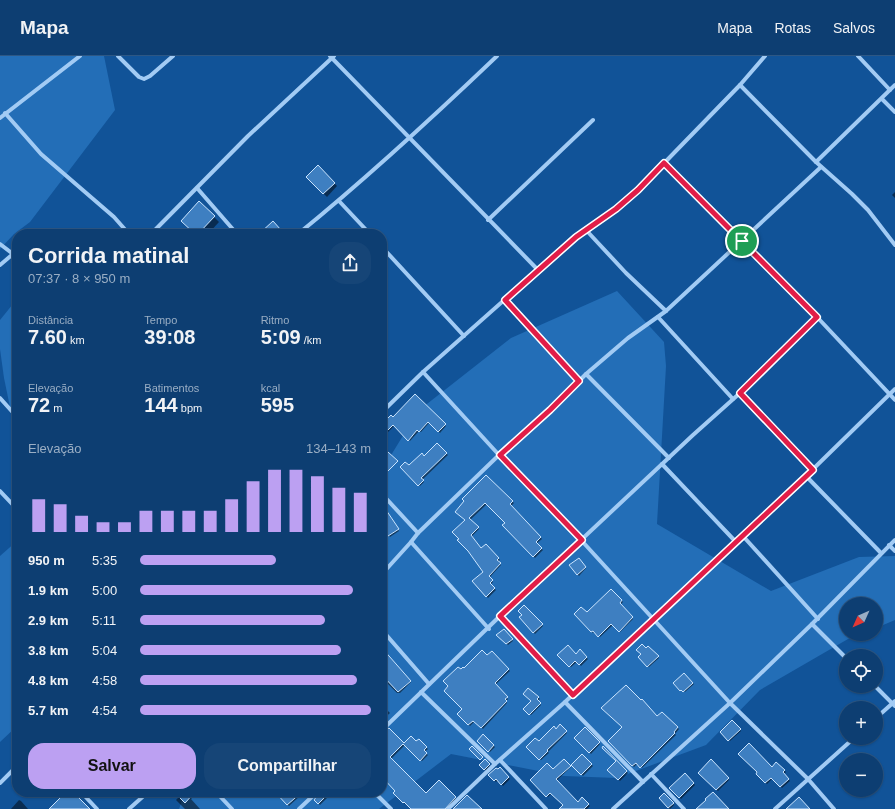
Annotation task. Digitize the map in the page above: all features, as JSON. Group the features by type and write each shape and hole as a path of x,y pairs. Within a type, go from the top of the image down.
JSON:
{"street":[{"path":"0,118 80,56"},
{"path":"118,56 139,77 144,79 150,76 173,56"},
{"path":"304,229 339,201 410,139 497,56"},
{"path":"387,407 423,372 538,270 586,230 616,209 638,190 740,85 761,58 766,56"},
{"path":"858,56 890,90"},
{"path":"156,229 248,136 332,57 538,270"},
{"path":"740,85 821,167 868,210 895,245"},
{"path":"816,162 895,85"},
{"path":"882,99 895,112"},
{"path":"5,114 41,154 114,217 124,229"},
{"path":"488,220 593,120"},
{"path":"664,163 817,317 895,400"},
{"path":"387,568 418,533 550,410 586,374 628,338 666,311 821,167"},
{"path":"197,188 233,229"},
{"path":"339,201 365,229"},
{"path":"586,230 626,273 666,311"},
{"path":"0,244 12,254"},
{"path":"387,253 464,336"},
{"path":"0,265 12,258"},
{"path":"505,300 579,381"},
{"path":"658,317 733,399"},
{"path":"387,725 500,616 740,393 817,317"},
{"path":"423,372 582,540 730,703 808,779 834,809"},
{"path":"586,374 669,458"},
{"path":"448,809 495,764 573,695 735,541 813,470 895,389"},
{"path":"740,393 813,470"},
{"path":"0,398 12,411"},
{"path":"662,464 735,541"},
{"path":"806,476 881,553"},
{"path":"0,491 12,504"},
{"path":"387,499 418,533"},
{"path":"742,535 818,619"},
{"path":"613,809 730,703 818,619 895,540"},
{"path":"411,542 488,629"},
{"path":"889,545 895,551"},
{"path":"500,616 573,695"},
{"path":"812,624 839,651"},
{"path":"387,636 429,684"},
{"path":"421,692 495,764"},
{"path":"883,693 894,703 883,712"},
{"path":"565,702 643,782"},
{"path":"775,809 846,745"},
{"path":"500,760 546,809"},
{"path":"0,783 12,771"},
{"path":"651,774 684,809"},
{"path":"86,797 97,809"},
{"path":"129,809 142,797"},
{"path":"221,797 232,809"},
{"path":"299,809 312,797"},
{"path":"379,797 391,809"}],"shaded area":[{"path":"0,56 104,56 115,110 30,222 21,229 12,229 12,236 0,249"},
{"path":"617,291 664,342 666,366 657,524 771,591 859,557 895,556 895,620 883,625 883,597 839,597 839,641 845,641 760,690 706,745 617,778 564,776 451,754 379,809 179,809 183,797 387,797 387,462 418,411 511,338"},
{"path":"12,305 12,417 0,349 0,320"},
{"path":"12,545 12,731 0,742 0,556"}],"building":[{"path":"318,165 335,183 323,194 306,177"},
{"path":"199,201 215,216 203,229 190,229 181,221"},
{"path":"273,221 280,229 264,229"},
{"path":"415,394 446,424 438,432 428,422 419,432 417,430 408,441 393,425 387,431 387,419 391,415 393,417"},
{"path":"437,443 447,453 421,478 424,480 418,486 400,467 405,462 409,465 422,453 424,456"},
{"path":"388,452 398,461 387,472"},
{"path":"486,475 513,501 510,504 541,537 536,542 542,548 533,557 502,525 505,523 485,503 469,518 479,527 471,535 481,548 486,544 499,558 497,560 501,563 489,576 493,580 490,583 495,588 486,597 472,581 483,572 468,551 457,540 459,539 452,532 465,520 455,512 464,501 462,499"},
{"path":"387,511 399,529 388,536 387,534"},
{"path":"579,558 586,567 577,575 569,565"},
{"path":"611,589 622,600 620,603 633,617 619,632 611,624 598,637 593,631 591,632 574,614 581,607 587,612"},
{"path":"524,605 543,624 533,633 519,617 522,615 518,611"},
{"path":"504,629 513,639 506,644 496,635"},
{"path":"642,644 646,648 648,646 659,656 647,667 638,657 641,654 636,650"},
{"path":"568,645 576,654 580,649 587,657 579,665 575,661 569,667 557,655"},
{"path":"482,650 487,655 492,651 509,669 495,683 508,697 505,699 507,701 481,728 473,721 468,725 457,714 462,709 444,691 448,686 443,681 458,667 461,669 463,667 464,668"},
{"path":"387,654 411,681 398,692 387,680"},
{"path":"684,673 693,683 683,692 681,690 680,691 673,683"},
{"path":"626,685 641,700 642,699 657,716 662,712 678,727 674,732 675,733 640,768 636,763 632,766 608,741 622,727 601,708"},
{"path":"528,688 539,697 537,699 541,703 529,715 523,709 531,701 523,694"},
{"path":"732,720 741,729 728,741 720,732"},
{"path":"560,724 567,731 539,760 526,747 535,738 539,741 554,726 556,729"},
{"path":"585,727 600,742 589,753 574,738"},
{"path":"389,728 404,743 411,736 416,741 419,739 427,747 424,750 427,753 420,761 403,744 390,757 426,793 439,780 456,797 445,809 411,809 393,793 395,791 387,782 387,729"},
{"path":"483,734 494,745 488,752 477,741"},
{"path":"749,743 772,767 776,762 785,770 783,772 789,779 780,787 771,778 765,783 756,774 757,772 738,754"},
{"path":"472,746 483,757 480,760 469,749"},
{"path":"603,746 627,771 618,780 607,770 616,761 602,748"},
{"path":"582,754 592,764 581,775 571,765"},
{"path":"485,759 490,764 484,770 479,765"},
{"path":"564,759 571,766 556,779 578,802 582,797 589,804 584,809 559,809 563,805 550,793 546,797 530,780 547,763 553,769"},
{"path":"711,759 729,778 716,790 698,773"},
{"path":"500,767 509,777 501,785 496,779 494,781 488,775 496,768 498,769"},
{"path":"685,773 694,783 679,798 669,788"},
{"path":"713,792 729,809 696,809 706,800 705,799"},
{"path":"664,793 674,803 668,808 659,798"},
{"path":"467,795 482,809 453,809"},
{"path":"61,797 78,797 90,809 49,809"},
{"path":"179,797 190,797 185,803"},
{"path":"280,797 296,797 287,805"},
{"path":"316,797 325,797 318,804 314,800"},
{"path":"799,797 810,809 786,809"}],"route":[{"path":"664,163 742,241 817,317 740,393 813,470 735,541 573,695 500,616 582,540 500,455 550,410 579,381 505,300 576,237 616,209 638,190 664,163"}]}
